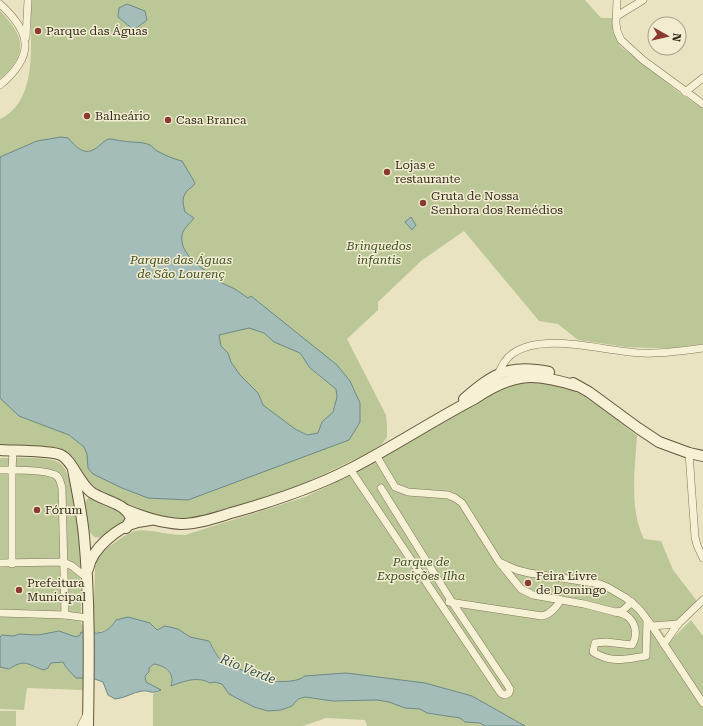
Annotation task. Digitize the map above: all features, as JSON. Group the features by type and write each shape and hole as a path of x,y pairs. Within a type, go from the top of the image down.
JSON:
{"main road":[{"path":"448,413 480,386 498,374 515,370 542,370 559,375 588,392 649,436 689,453 703,456"},
{"path":"0,450 46,452 61,455 69,462 81,482 92,493 126,510 153,520 183,524 201,521 281,498 313,486 376,455 474,399 493,386 510,380 529,377 552,378 577,386"},
{"path":"73,469 84,534 88,620 88,726"},
{"path":"79,504 83,498 92,493"},
{"path":"126,510 131,519 126,528"},
{"path":"86,578 92,558 99,547 126,528 138,522 153,520"},
{"path":"84,534 91,542 104,543"}],"street":[{"path":"0,85 17,68 22,59 26,46 28,0"},
{"path":"617,0 617,31 621,40 684,92 703,104"},
{"path":"616,16 643,0"},
{"path":"0,4 9,12 20,26 24,33 26,46"},
{"path":"684,92 703,78"},
{"path":"493,386 502,366 511,355 528,347 542,344 574,344 642,353 703,348"},
{"path":"12,564 13,451"},
{"path":"689,453 695,537 703,558"},
{"path":"376,455 395,487 408,492 448,494 462,503 499,562 521,589 533,595 626,615 636,628 635,637 632,644 606,642 595,643 593,652 603,658 620,660 646,656 650,623"},
{"path":"350,469 441,602 500,692 502,694 509,693 510,689 452,602 381,488"},
{"path":"0,470 40,471 56,475 60,480 62,488 65,615"},
{"path":"0,563 63,562 72,566 86,578"},
{"path":"499,562 517,570 600,584 632,602 650,623 703,703"},
{"path":"441,602 452,602 542,616 554,610 561,600"},
{"path":"664,644 678,624 703,600"},
{"path":"615,612 622,611 632,602"},
{"path":"0,612 65,615 88,620"},
{"path":"650,623 678,624"},
{"path":"81,726 88,712"}],"green space":[{"name":"Parque das Águas de São Lourenç","path":"30,0 585,0 601,18 613,18 613,26 620,46 681,94 703,109 703,344 672,348 649,348 626,347 578,340 558,324 539,321 464,231 421,261 378,302 378,310 347,339 386,415 387,437 382,444 368,453 297,487 195,519 184,521 141,513 91,488 83,478 78,465 71,455 59,448 0,445 0,119 13,110 22,98 27,83 31,49"},
{"path":"0,11 15,29 19,37 20,45 16,61 0,79"},
{"name":"Parque de Exposições Ilha","path":"520,381 548,383 573,391 596,404 637,436 634,489 636,515 639,528 644,539 661,541 673,570 697,601 678,622 655,622 669,642 691,620 703,636 703,726 525,726 472,696 346,673 283,682 257,678 251,672 228,666 221,661 209,641 190,637 178,629 157,630 150,623 116,620 106,630 92,633 91,613 94,606 95,564 98,557 105,550 126,535 140,530 185,535 305,497 347,477 492,393"},
{"path":"0,458 48,459 60,463 67,474 73,491 79,539 81,624 83,625 83,632 76,637 59,631 38,635 19,634 14,636 2,635 0,637"},
{"path":"90,496 123,511 128,520 103,538 94,537 88,530 84,506 84,503"},
{"path":"51,662 63,662 67,669 76,677 83,678 84,690 27,688 24,710 0,709 0,667 9,669 23,663 44,670"},
{"path":"154,664 162,666 168,671 172,677 171,685 196,680 222,684 268,711 281,710 292,706 298,699 305,697 333,701 377,700 389,701 405,708 420,709 427,713 460,718 465,722 480,723 485,726 367,726 365,720 326,718 303,726 153,726 153,694 160,691 146,682 145,676 149,672 149,668"},
{"path":"0,711 16,711 16,726 0,726"}],"water":[{"path":"127,4 145,11 147,20 134,30 118,17 119,8"},
{"path":"61,137 68,138 75,146 86,151 95,149 109,139 143,143 150,145 157,151 182,161 195,183 183,198 185,212 194,218 182,233 182,243 185,250 194,262 219,279 220,282 235,289 248,298 251,296 337,365 350,381 360,403 360,422 349,440 188,500 148,498 122,488 93,474 88,468 87,454 84,447 69,435 19,416 0,398 0,157 37,141","holes":["249,328 264,333 274,342 300,353 310,368 336,389 337,397 333,412 322,422 318,433 307,435 295,429 263,405 258,393 240,375 231,362 228,353 221,346 219,335"]},
{"path":"411,217 416,225 412,230 405,222"},
{"path":"128,617 150,623 157,630 165,626 178,629 190,637 209,641 223,662 264,679 289,681 301,679 305,676 346,673 425,683 472,696 525,726 485,726 480,723 465,722 460,718 427,713 420,709 405,708 389,702 377,700 333,701 305,697 298,699 292,706 281,710 268,711 254,707 229,694 222,684 196,680 186,681 171,686 171,674 166,668 154,664 149,668 149,672 145,676 146,682 161,690 155,692 139,692 115,699 108,695 103,682 92,678 76,678 67,669 63,662 51,663 48,668 44,670 23,663 9,669 0,667 0,637 2,635 38,635 59,631 76,637 80,635 81,632 97,633 105,631 113,625 116,620"}],"place":[{"name":"Parque das Águas","path":"38,31"},
{"name":"Balneário","path":"87,116"},
{"name":"Casa Branca","path":"168,120"},
{"name":"Lojas e restaurante","path":"387,172"},
{"name":"Gruta de Nossa Senhora dos Remédios","path":"423,203"},
{"name":"Fórum","path":"37,510"},
{"name":"Feira Livre de Domingo","path":"528,583"},
{"name":"Prefeitura Municipal","path":"19,590"}],"park label":[{"name":"Brinquedos infantis","path":"379,253"}],"water label":[{"name":"Rio Verde","path":"248,669"}]}
